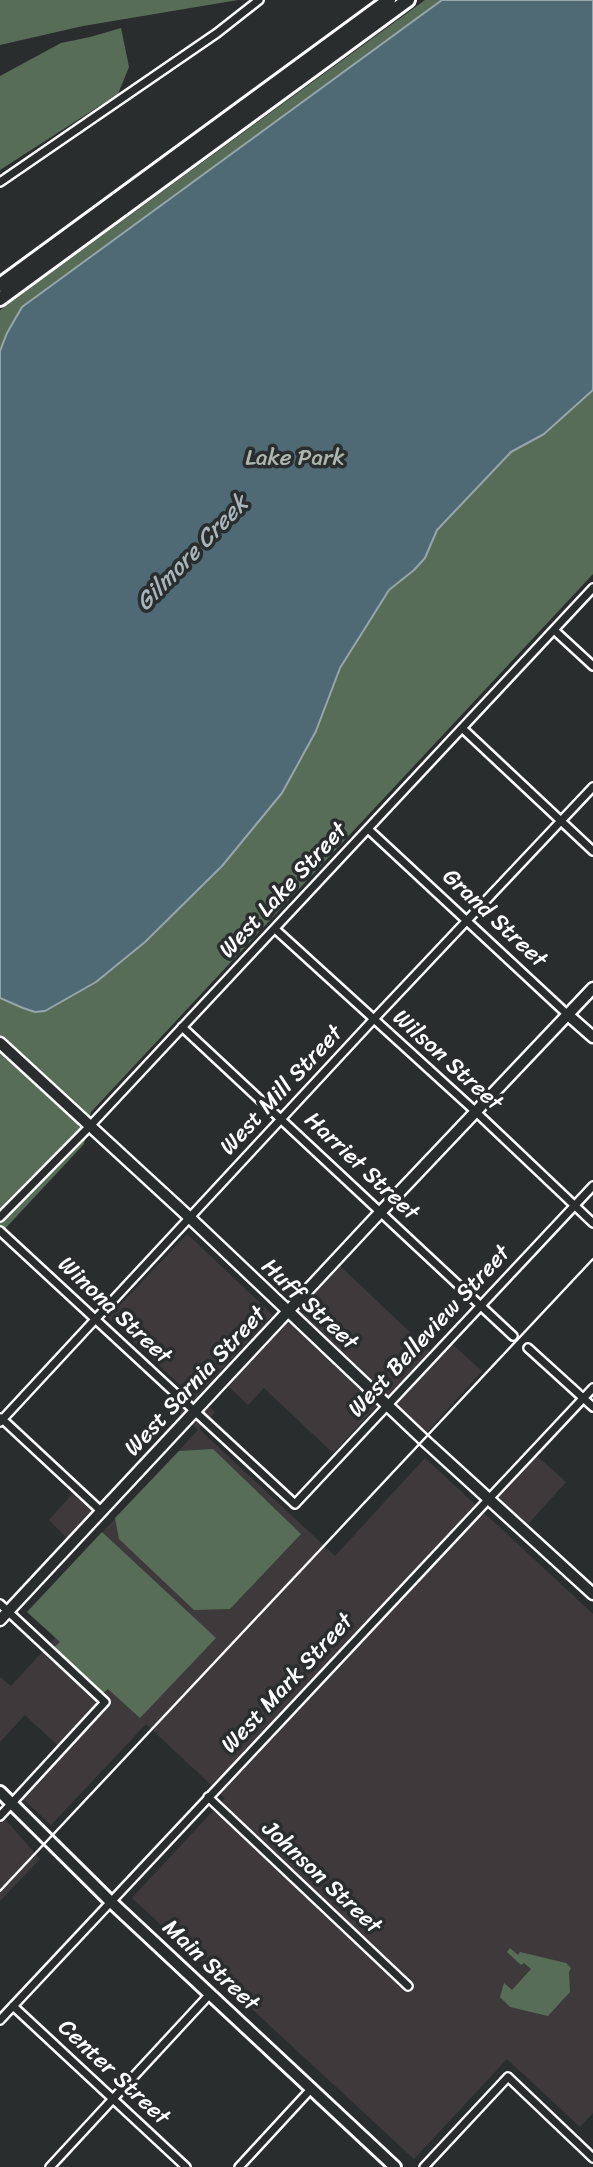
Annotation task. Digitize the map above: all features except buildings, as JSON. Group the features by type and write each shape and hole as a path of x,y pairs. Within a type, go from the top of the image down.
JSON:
{"highway":[{"path":"0,285 389,0"},
{"path":"0,299 408,0"}],"main road":[{"name":"Main Street","path":"0,1792 110,1901 396,2167"}],"street":[{"path":"0,182 217,33 259,0"},
{"name":"West Lake Street","path":"0,1217 89,1127 593,588"},
{"path":"554,630 593,666"},
{"path":"463,729 593,851"},
{"name":"West Mill Street","path":"1,1419 593,787"},
{"name":"Grand Street","path":"368,829 593,1037"},
{"name":"Wilson Street","path":"275,929 593,1223"},
{"name":"West Sarnia Street","path":"0,1620 4,1608 102,1512 380,1212 593,988"},
{"name":"Harriet Street","path":"182,1027 513,1336"},
{"name":"Huff Street","path":"0,1043 388,1406 591,1589"},
{"name":"West Belleview Street","path":"295,1504 593,1186"},
{"name":"Winona Street","path":"0,1231 295,1504"},
{"path":"528,1348 593,1407"},
{"name":"West Mark Street","path":"0,2020 593,1388"},
{"path":"1,1419 102,1512"},
{"path":"0,1816 105,1702 4,1608"},
{"name":"Johnson Street","path":"208,1797 408,1986"},
{"path":"50,2167 210,1994"},
{"name":"Center Street","path":"13,2006 186,2167"},
{"path":"424,2167 508,2077 593,2158"},
{"path":"239,2167 311,2089"}],"shaded area":[{"path":"187,1234 273,1315 197,1396 215,1412 199,1429 335,1556 425,1458 593,1614 593,2113 580,2127 507,2059 414,2159 132,1898 225,1798 146,1724 51,1825 23,1799 66,1753 25,1715 0,1742 0,1677 11,1686 56,1637 29,1611 198,1430 178,1411 192,1396 108,1318"},
{"path":"340,1266 431,1352 388,1398 297,1312"},
{"path":"286,1320 377,1406 333,1453 264,1388 248,1405 226,1384"},
{"path":"451,1343 482,1371 427,1432 396,1404"},
{"path":"537,1456 566,1482 528,1524 499,1498"},
{"path":"75,1491 94,1509 67,1538 49,1520"},
{"path":"4,1818 40,1859 0,1901 0,1822"}],"green space":[{"path":"0,0 238,0 83,26 0,45"},
{"name":"Lake Park","path":"425,0 593,0 593,574 91,1112 84,1144 0,1234 0,310"},
{"path":"121,28 129,67 118,94 0,170 0,76 61,43"},
{"path":"213,1449 301,1534 230,1609 194,1610 119,1539 115,1518 179,1451"},
{"path":"102,1532 216,1638 140,1718 108,1689 102,1694 53,1648 60,1642 27,1612"},
{"path":"510,1948 518,1955 520,1952 566,1963 571,1968 570,1992 548,2016 510,2007 500,1997 504,1983 512,1990 531,1969 524,1963 521,1965 507,1952"}],"water":[{"name":"Lake Park","path":"442,0 593,0 593,390 544,434 511,452 437,530 425,558 389,590 340,668 316,731 282,793 222,866 145,942 96,982 45,1011 35,1012 23,1008 0,998 0,351 7,333 22,307"}],"railway":[{"path":"0,1891 593,1259"}],"water label":[{"name":"Gilmore Creek","path":"193,554"}]}
